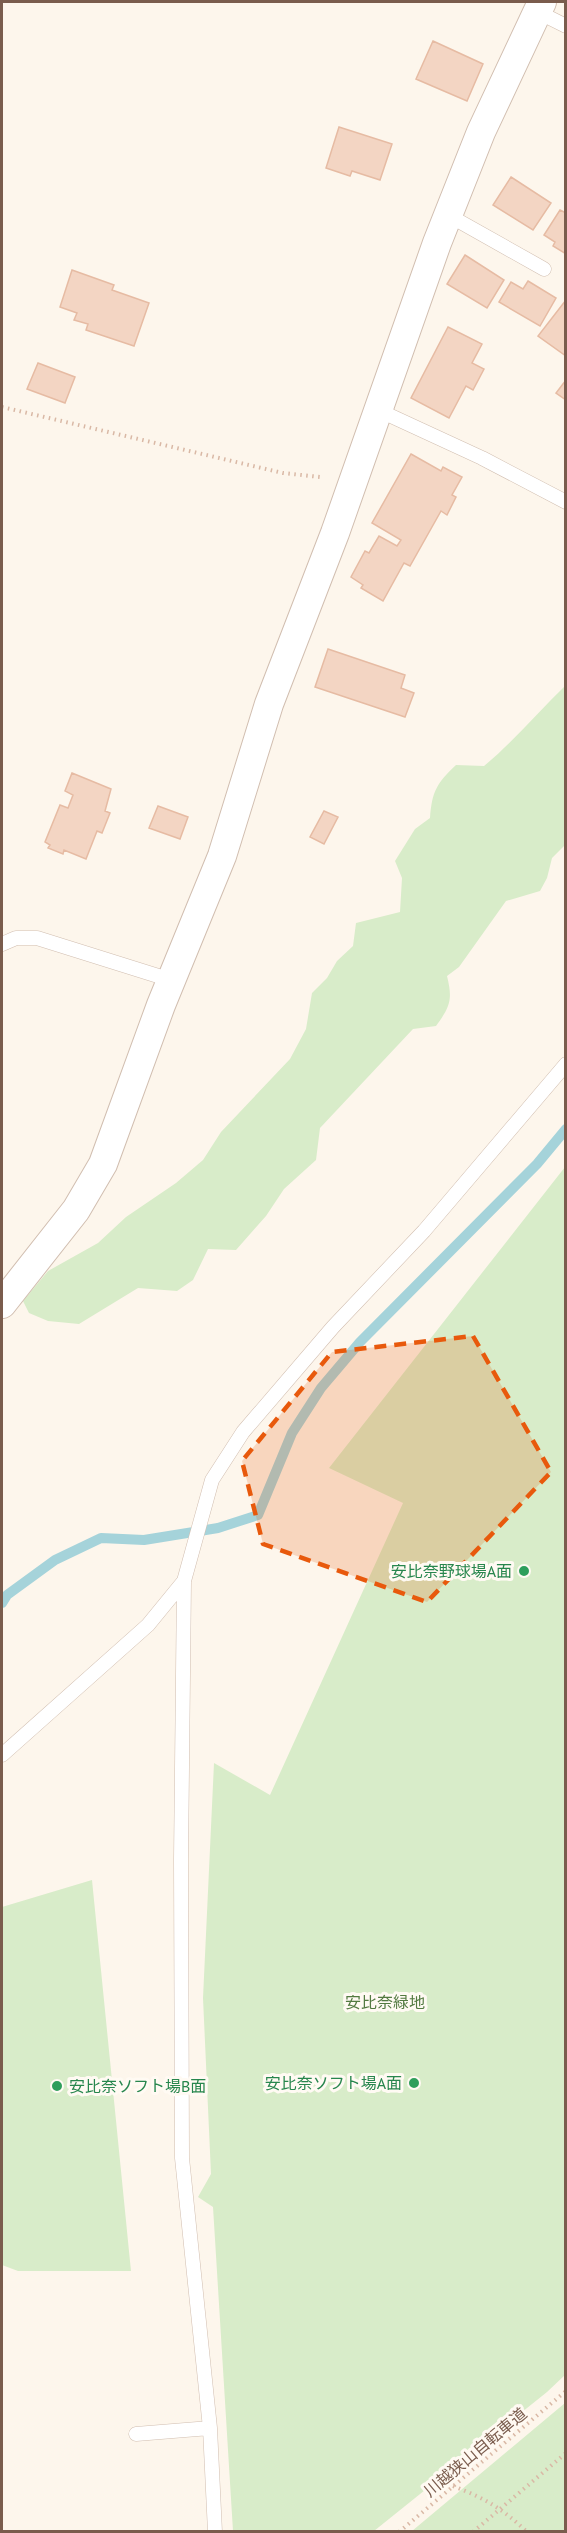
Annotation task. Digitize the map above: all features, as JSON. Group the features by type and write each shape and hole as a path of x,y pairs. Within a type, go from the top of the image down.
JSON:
{"street":[{"path":"2,1304 76,1210 103,1164 171,980 222,856 270,704 354,480 448,215 481,132 540,7"}],"lane":[{"path":"540,7 566,26"},
{"path":"448,215 544,269"},
{"path":"378,410 482,458 566,502"},
{"path":"2,944 16,938 37,938 171,980"},
{"path":"215,2532 210,2428 182,2158 184,1581 212,1480 243,1432 333,1327 424,1232 566,1064"},
{"path":"2,1755 148,1625 184,1581"},
{"path":"136,2434 210,2428"}],"path":[{"path":"2,407 283,473 354,480"},
{"name":"川越狭山自転車道","path":"399,2532 566,2391"},
{"path":"473,2532 566,2453"},
{"path":"453,2486 501,2508 527,2532"}],"highlighted area":[{"path":"473,1336 551,1472 427,1602 263,1544 242,1461 332,1352"}],"green space":[{"path":"565,686 565,845 552,858 547,878 540,891 506,901 459,967 447,976 450,991 449,1003 436,1026 413,1029 320,1128 316,1160 284,1189 266,1216 236,1250 208,1249 193,1280 177,1291 138,1288 79,1324 48,1321 29,1313 23,1301 48,1271 98,1243 126,1217 176,1183 203,1160 221,1132 290,1059 306,1029 312,993 327,978 337,961 353,946 356,923 400,912 402,878 395,861 415,829 430,818 434,794 444,777 456,765 484,766"},
{"name":"安比奈緑地","path":"565,1167 565,2375 374,2531 233,2531 213,2207 198,2197 211,2174 203,1998 214,1763 270,1795 403,1503 329,1468"},
{"name":"安比奈ソフト場B面","path":"92,1880 131,2271 18,2271 2,2265 2,1907"},
{"path":"565,2403 565,2531 412,2531"}],"building":[{"path":"433,41 483,64 467,101 416,79"},
{"path":"339,127 392,144 380,180 352,171 350,176 326,168"},
{"path":"511,177 551,203 533,230 493,205"},
{"path":"560,210 566,213 566,254 553,246 555,242 544,235"},
{"path":"465,255 504,280 487,308 447,284"},
{"path":"72,270 114,285 112,290 149,303 134,346 86,330 88,324 74,320 77,313 60,307"},
{"path":"528,281 556,298 540,326 499,302 511,282 523,289"},
{"path":"566,300 566,356 538,336"},
{"path":"448,327 482,344 472,363 484,369 473,390 466,386 449,418 411,398"},
{"path":"38,363 75,377 65,403 27,389"},
{"path":"566,380 566,400 556,393"},
{"path":"411,454 441,471 443,467 462,477 452,495 456,497 447,515 441,511 410,566 404,563 383,601 361,588 363,585 351,577 365,551 369,553 379,536 397,546 401,540 372,523"},
{"path":"328,649 405,675 401,688 414,693 405,717 315,687"},
{"path":"72,773 111,789 105,811 110,813 102,833 97,831 86,859 64,850 63,854 48,848 50,845 45,842 60,805 68,808 73,795 65,791"},
{"path":"158,806 188,817 180,839 149,828"},
{"path":"324,811 338,817 324,844 310,837"}],"waterway":[{"path":"2,1603 7,1595 55,1560 101,1538 144,1540 218,1528 258,1515 292,1433 321,1388 360,1342 537,1164 566,1129"}],"place":[{"name":"安比奈野球場A面","path":"524,1571"},
{"name":"安比奈ソフト場A面","path":"414,2083"},
{"name":"安比奈ソフト場B面","path":"57,2086"}]}
